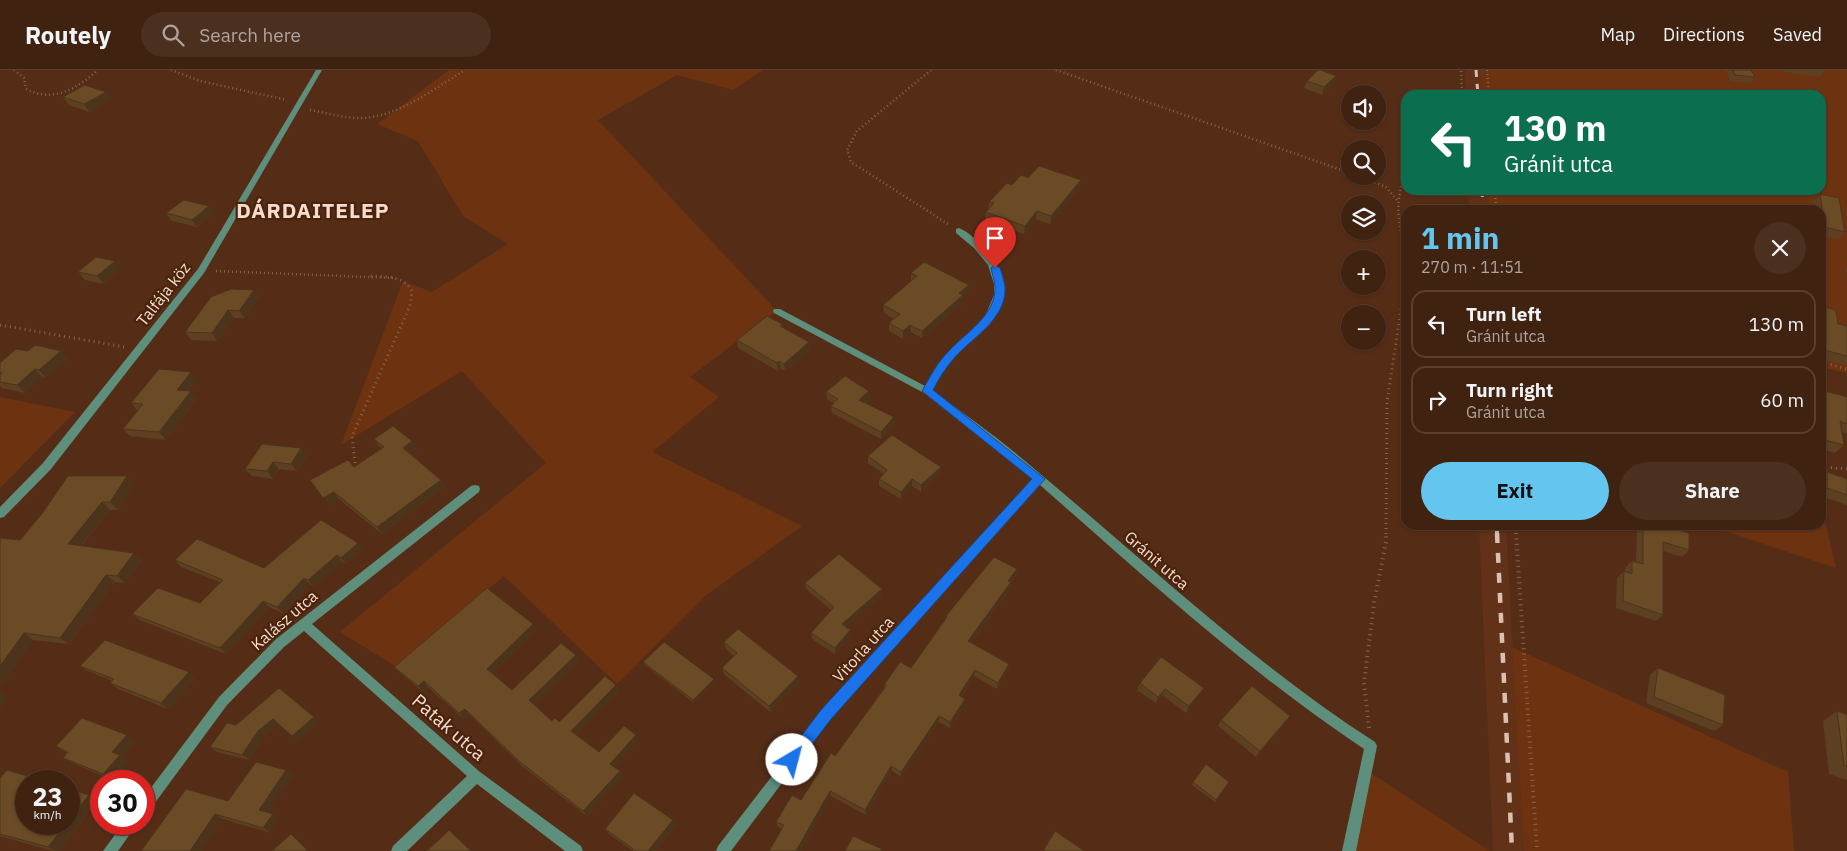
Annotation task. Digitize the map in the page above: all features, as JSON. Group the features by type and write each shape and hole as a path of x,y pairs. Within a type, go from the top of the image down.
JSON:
{"street":[{"name":"Talfája köz","path":"0,514 47,466 202,271 319,70"},
{"path":"927,391 937,372 951,355 988,320 998,300 1000,287 995,268 975,243 959,231"},
{"name":"Gránit utca","path":"777,311 927,391 1040,479 1203,621 1325,716 1371,746"},
{"name":"Vitorla utca","path":"723,851 826,715 1040,479"},
{"name":"Kalász utca","path":"155,792 223,701 280,643 475,489"},
{"name":"Patak utca","path":"304,624 476,776 576,851"},
{"path":"1349,851 1371,746"},
{"path":"398,851 476,776"},
{"path":"110,851 122,835"}],"path":[{"path":"14,70 24,78 26,89 32,93 47,96 66,92 98,70"},
{"path":"171,70 200,81 349,118 376,117 401,107 465,70"},
{"path":"931,70 857,131 847,150 851,162 959,231"},
{"path":"1056,70 1341,170"},
{"path":"1461,70 1462,90"},
{"path":"1487,70 1489,90"},
{"path":"1385,185 1393,190 1397,200 1398,225 1401,236"},
{"path":"1397,200 1401,189"},
{"path":"202,271 375,275 402,280 409,286 412,291 410,306 352,436 355,463"},
{"path":"1371,746 1364,683 1374,603 1386,542 1387,402 1401,316"},
{"path":"0,325 140,349"},
{"path":"1826,363 1847,369"},
{"path":"1826,467 1847,469"},
{"path":"1516,530 1537,851"}],"shaded area":[{"path":"449,70 763,70 733,90 677,75 598,120 777,311 690,377 719,397 652,452 802,526 705,596 617,684 504,576 395,666 340,632 546,463 462,371 341,445 403,281 432,292 508,244 463,216 418,141 377,124"},
{"path":"1465,70 1481,70 1482,90 1466,90"},
{"path":"1481,70 1847,70 1847,373 1826,368 1826,205 1489,205 1488,195 1826,195 1826,90 1482,90"},
{"path":"1468,195 1488,195 1489,205 1469,205"},
{"path":"0,397 75,412 0,488"},
{"path":"1826,525 1836,568 1722,530 1826,530"},
{"path":"1479,530 1506,530 1524,851 1493,851"},
{"path":"1512,647 1788,772 1794,851 1524,851"},
{"path":"1366,770 1490,851 1354,851"}],"building":[{"path":"1318,70 1336,76 1324,87 1307,81"},
{"path":"1733,70 1751,70 1755,77 1735,75"},
{"path":"85,85 106,92 84,104 63,97"},
{"path":"1039,166 1081,180 1051,216 1037,211 1025,226 986,212 994,203 989,202 1007,183 1012,185 1021,175 1028,178"},
{"path":"1820,195 1839,198 1845,232 1826,227 1826,205 1822,205"},
{"path":"184,200 209,206 192,220 166,213"},
{"path":"96,257 115,261 97,276 78,272"},
{"path":"924,262 969,285 959,293 963,295 922,331 910,325 903,331 889,323 900,314 883,305 917,276 911,273"},
{"path":"231,289 254,290 239,311 228,310 212,333 185,332 211,297"},
{"path":"1826,307 1836,310 1838,324 1847,326 1847,356 1826,350"},
{"path":"767,316 782,324 780,326 809,342 784,364 779,361 777,363 737,340"},
{"path":"35,345 61,351 39,370 35,369 17,385 0,382 0,375 2,373 0,373 0,363 16,349 28,351"},
{"path":"159,369 191,372 177,390 191,391 159,432 123,429 143,404 131,403"},
{"path":"845,376 869,391 859,400 894,417 881,432 831,406 838,399 826,392"},
{"path":"1826,391 1847,397 1847,424 1840,421 1844,445 1826,440"},
{"path":"393,426 412,441 403,448 441,480 377,527 334,492 323,498 310,480 348,460 354,467 384,447 374,439"},
{"path":"892,435 941,467 921,485 912,479 901,492 879,479 887,470 868,456"},
{"path":"262,444 301,448 291,464 273,462 267,471 245,469"},
{"path":"1827,472 1847,479 1847,495 1827,488"},
{"path":"68,476 127,476 110,502 102,502 68,544 134,553 117,576 106,575 60,638 24,633 0,666 0,538 20,540 41,515"},
{"path":"321,520 358,543 341,558 337,555 308,580 304,578 277,607 263,601 220,648 132,614 158,588 200,603 223,580 175,560 197,539 264,568"},
{"path":"1643,530 1679,530 1689,533 1689,550 1663,542 1663,615 1623,601 1624,571 1632,574 1632,561 1643,564"},
{"path":"839,554 882,589 842,624 850,630 835,648 811,633 834,607 805,583"},
{"path":"994,557 1017,569 1008,581 1011,582 968,641 1009,664 998,683 975,670 959,695 965,699 950,722 939,716 901,772 891,766 865,810 830,791 796,851 769,851 784,825 776,822 792,795 801,800 831,753 835,756 886,686 884,685 900,662 911,668 946,616"},
{"path":"487,588 533,624 487,669 512,690 561,643 576,655 529,700 552,721 555,718 559,722 605,676 616,685 571,731 599,752 624,726 636,735 610,764 620,771 583,811 520,762 465,709 459,713 424,681 418,686 394,667"},
{"path":"738,629 798,676 769,706 722,668 737,653 724,642"},
{"path":"105,640 189,672 161,703 110,683 114,679 80,666"},
{"path":"664,642 714,679 693,700 643,662"},
{"path":"1161,657 1204,688 1189,706 1165,689 1158,697 1140,683"},
{"path":"1658,668 1725,695 1723,725 1654,697"},
{"path":"1252,686 1290,716 1260,751 1221,720"},
{"path":"279,688 314,717 292,736 273,719 258,731 242,755 210,747 227,723 236,725"},
{"path":"1837,711 1847,715 1847,767 1844,765"},
{"path":"82,718 127,735 112,752 120,755 107,770 93,770 63,758 68,752 56,746"},
{"path":"256,762 286,770 259,810 273,814 263,828 215,814 190,851 141,851 153,835 155,835 155,832 186,789 228,801"},
{"path":"1206,764 1229,782 1216,800 1193,782"},
{"path":"7,770 15,772 15,835 57,835 48,847 0,834 0,778"},
{"path":"80,792 89,795 80,806"},
{"path":"634,793 673,820 648,851 636,851 605,829"},
{"path":"449,830 471,851 427,851"},
{"path":"1055,831 1083,850 1043,851"},
{"path":"291,834 308,851 272,851"},
{"path":"853,836 882,849 881,851 845,851"}],"railway":[{"path":"1476,70 1478,90"},
{"path":"1482,195 1483,205"},
{"path":"1497,533 1512,851"}],"district":[{"name":"DÁRDAITELEP","path":"313,211"}],"route":[{"path":"792,760 826,715 1040,479 927,391 937,372 951,355 988,320 998,300 1000,287 995,268"}]}
